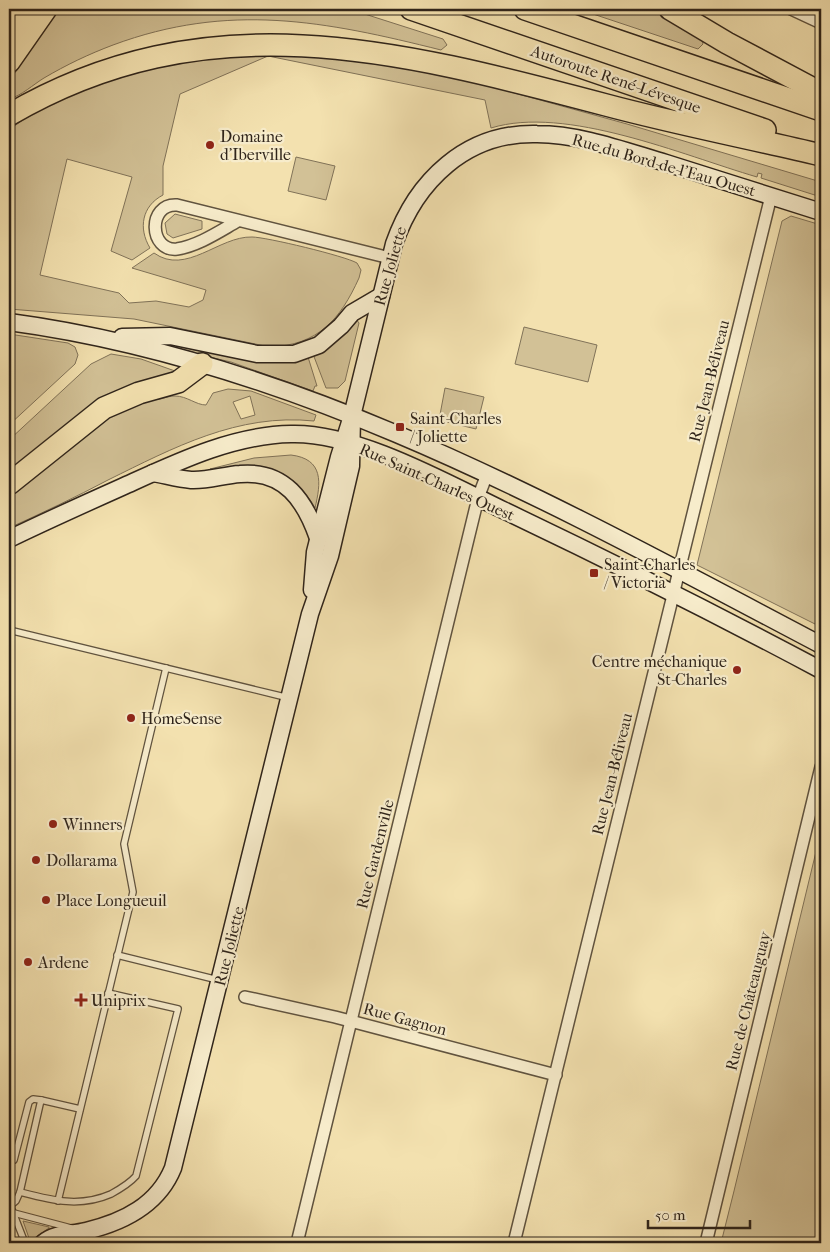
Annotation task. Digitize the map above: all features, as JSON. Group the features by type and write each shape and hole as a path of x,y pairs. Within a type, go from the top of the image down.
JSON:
{"highway":[{"path":"9,32 26,9"},
{"path":"9,62 46,9"},
{"name":"Autoroute René-Lévesque","path":"411,9 821,149"},
{"path":"525,9 821,110"},
{"path":"670,9 727,43 821,93"},
{"path":"9,115 70,76 136,49 216,32 275,30 327,35 363,42 608,106 821,155"},
{"path":"9,484 104,408 139,393 178,382 202,364"}],"street":[{"path":"791,9 821,23"},
{"name":"Rue du Bord-de-l'Eau Ouest","path":"477,147 516,135 562,136 639,155 821,212"},
{"name":"Rue Joliette","path":"310,614 314,552 348,443 352,416 390,258 403,220 417,195 441,169 477,147"},
{"name":"Rue Jean-Béliveau","path":"514,1243 772,196"},
{"path":"238,221 208,238 177,249 163,244 155,231 160,212 173,205 390,258"},
{"path":"96,337 170,336 257,354 294,354 319,345 341,326 352,313 381,296"},
{"name":"Rue Saint-Charles Ouest","path":"9,322 96,337 202,364 325,404 487,474 680,571 821,645"},
{"name":"Rue Saint-Charles Ouest","path":"9,539 153,473 215,448 257,438 300,434 348,443 430,476 674,592 821,670"},
{"name":"Rue Joliette","path":"43,1243 54,1235 85,1231 139,1211 154,1199 168,1180 178,1149 310,614 330,556 351,466 348,443"},
{"path":"153,473 191,480 248,474 269,477 284,484 299,498 307,509 318,538"},
{"name":"Rue Gardenville","path":"298,1243 478,498 487,474"},
{"name":"Rue de Châteauguay","path":"706,1243 821,767"},
{"name":"Rue Gagnon","path":"245,997 351,1022 556,1075"},
{"name":"Rue Joliette","path":"69,1243 85,1231"}],"lane":[{"path":"9,630 290,698"},
{"path":"58,1201 133,889 124,852 124,844 166,668"},
{"path":"117,956 220,981"},
{"path":"20,1192 73,1203 96,1200 124,1186 136,1176 178,1009 108,993"},
{"path":"14,1160 28,1102 33,1099 42,1100 80,1109"},
{"path":"24,1243 14,1213 9,1205 16,1200 20,1192 42,1100"},
{"path":"14,1213 85,1231"}],"shaded area":[{"path":"57,9 349,9 443,39 447,45 441,50 357,31 277,20 237,20 197,24 156,32 104,48 44,78 23,93 9,99 9,82"},
{"path":"578,9 651,9 702,40 703,44 698,49"},
{"path":"293,42 482,84 627,124 821,182 821,197 761,178 762,174 758,173 757,177 660,146 588,128 554,123 521,123 491,128 485,100 268,56 180,94 163,166 163,195 150,205 144,218 144,233 150,248 132,260 111,251 132,177 67,159 40,275 119,293 129,303 156,301 189,307 203,300 206,290 132,268 154,253 166,259 178,260 190,258 240,238 252,237 273,240 357,263 361,270 352,293 335,318 325,328 301,341 270,347 134,319 9,309 9,130 31,114 89,80"},
{"path":"296,157 335,166 326,200 288,191"},
{"path":"175,214 202,221 202,229 173,238 167,234 165,223"},
{"path":"791,216 821,225 821,627 697,565 782,221"},
{"path":"356,319 359,323 345,381 338,388 326,388 313,354"},
{"path":"524,327 597,345 588,382 515,364"},
{"path":"9,334 68,343 75,347 78,355 75,364 9,425"},
{"path":"171,342 266,362 289,361 308,357 317,386 315,386 313,391 231,362 170,348"},
{"path":"111,354 141,359 175,371 100,398 9,471 9,440 91,364"},
{"path":"445,388 484,397 476,429 439,420"},
{"path":"228,389 251,391 316,415 314,421 286,420 259,422 233,428 182,445 9,528 9,495 108,415 152,399 172,396 183,397 206,405 213,393","holes":["250,396 255,415 241,419 233,402"]},
{"path":"291,455 310,461 315,467 319,481 315,508 310,499 296,484 269,469 244,466 210,469 254,458"},
{"path":"821,831 821,1243 721,1243 734,1191"},
{"path":"23,1221 49,1227 49,1228 30,1241"}],"place":[{"name":"Domaine d'Iberville","path":"210,145"},
{"name":"Saint-Charles / Joliette","path":"400,427"},
{"name":"Saint-Charles / Victoria","path":"594,573"},
{"name":"Centre méchanique St-Charles","path":"737,670"},
{"name":"HomeSense","path":"131,718"},
{"name":"Winners","path":"53,824"},
{"name":"Dollarama","path":"36,860"},
{"name":"Place Longueuil","path":"46,900"},
{"name":"Ardene","path":"28,962"},
{"name":"Uniprix","path":"81,1000"}]}
